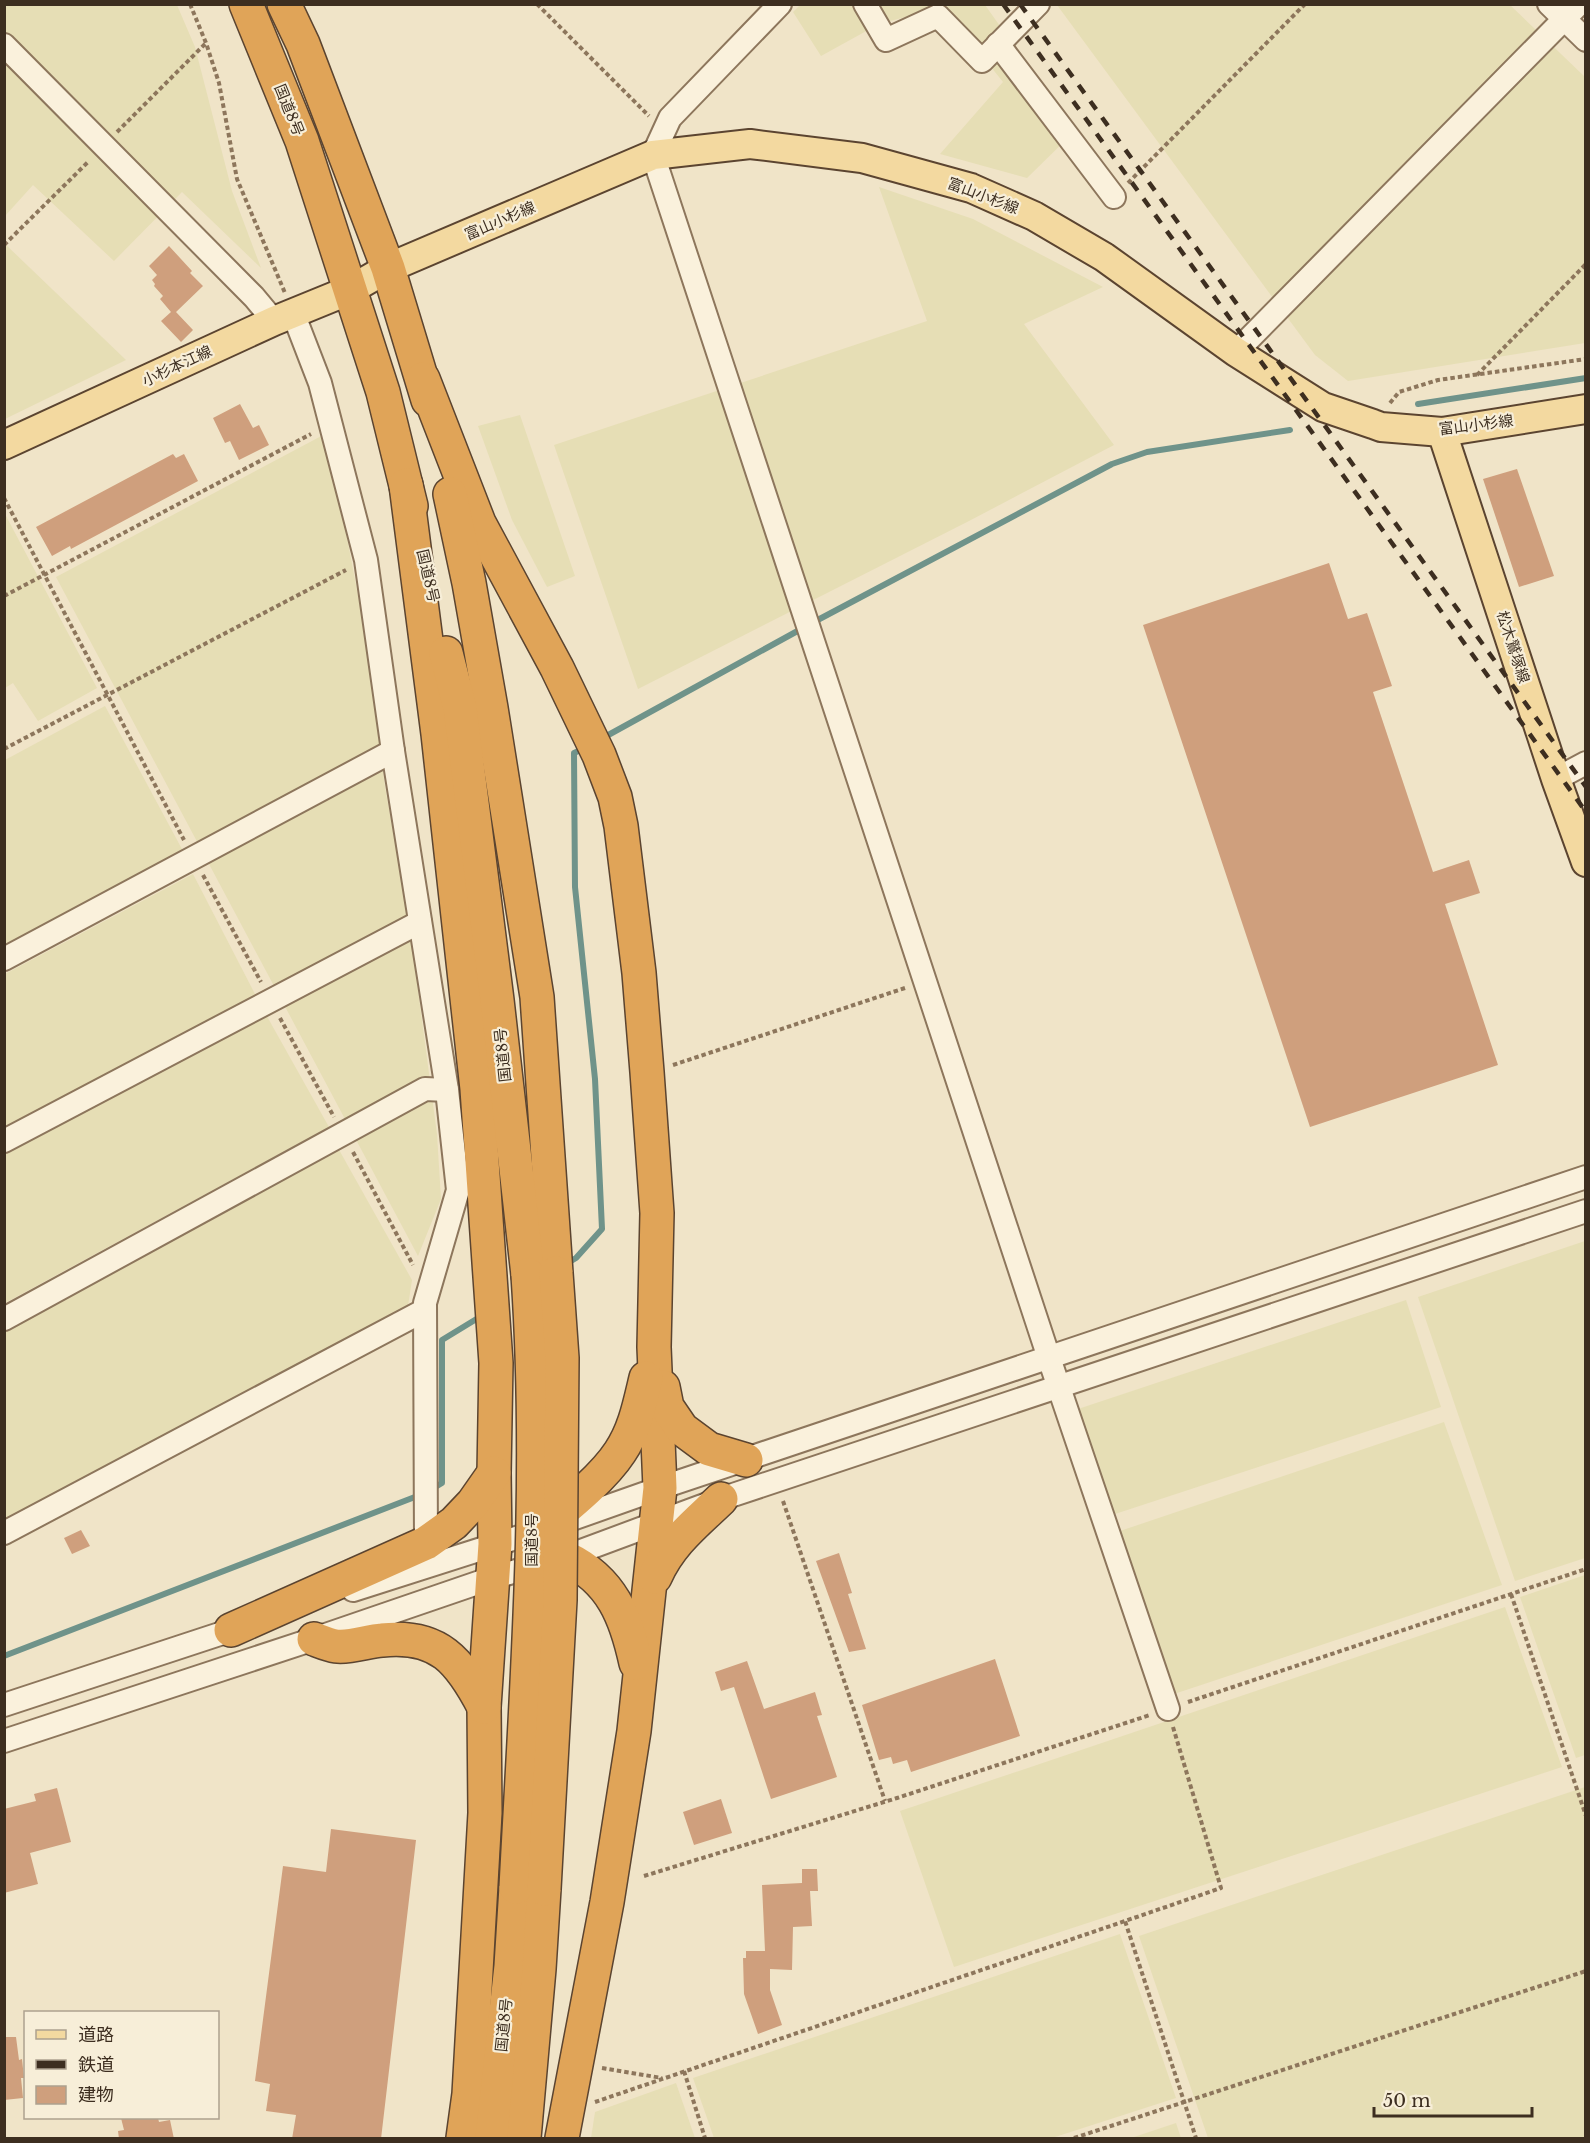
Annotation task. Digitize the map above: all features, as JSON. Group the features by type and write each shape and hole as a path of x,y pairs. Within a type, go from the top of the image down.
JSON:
{"highway":[{"name":"国道8号","path":"246,4 302,141 383,392 460,708 497,1000 542,1274"},
{"name":"国道8号","path":"284,4 303,44 388,268 423,379 469,583 537,997 542,1274 534,1359 530,1888 539,1969 524,2139"},
{"path":"423,379 478,523 557,668 599,754 615,797 621,826 639,973 657,1212 654,1347 660,1488 641,1682 607,1902 565,2123"},
{"path":"406,484 438,734 477,1089 496,1363 495,1544 484,1707 485,1813 469,2094 464,2139"},
{"path":"654,1347 667,1407 682,1429 709,1449 746,1460"},
{"path":"538,1531 587,1489 620,1452 635,1421 654,1347"},
{"path":"231,1630 426,1543 454,1523 473,1503 494,1473"},
{"path":"650,1589 663,1559 681,1536 721,1499"},
{"path":"495,1544 565,1557 589,1573 614,1597 628,1627 641,1682"},
{"path":"314,1640 339,1647 384,1640 417,1640 445,1653 468,1676 484,1707"},
{"name":"国道8号","path":"492,2139 511,1966 530,1888"}],"main road":[{"name":"富山小杉線","path":"350,290 388,268 659,143 750,144 862,158 970,188 1034,216 1104,257 1236,352 1323,407 1381,427 1442,432 1586,409"},
{"name":"小杉本江線","path":"4,445 283,317 350,290"},
{"name":"松木鷲塚線","path":"1442,432 1556,779 1586,862"}],"street":[{"path":"780,4 670,118 659,143 924,978 1168,1709"},
{"path":"865,4 886,40 938,16 982,61 1038,4"},
{"path":"1236,352 1564,10 1586,40"},
{"path":"998,44 1114,197"},
{"path":"4,45 254,297 283,317 320,383 366,560 393,751 447,1090 458,1190 426,1301 426,1543"},
{"path":"4,959 393,751"},
{"path":"1556,779 1586,763"},
{"path":"4,1142 420,922"},
{"path":"4,1319 425,1089 447,1090"},
{"path":"4,1705 538,1531 1586,1177"},
{"path":"4,1741 314,1640 492,1578 565,1557 721,1499 1586,1211"},
{"path":"4,1533 426,1301"}],"path":[{"path":"190,4 219,83 237,179 283,317"},
{"path":"537,4 659,143"},
{"path":"1114,197 1305,4"},
{"path":"1477,375 1586,264"},
{"path":"1373,424 1400,392 1438,380 1586,359"},
{"path":"4,596 331,424"},
{"path":"4,498 343,1134 426,1301"},
{"path":"4,749 366,560"},
{"path":"647,1072 900,991 924,978"},
{"path":"776,1481 885,1802"},
{"path":"644,1875 885,1802 1586,1569"},
{"path":"1511,1594 1586,1816"},
{"path":"565,2123 582,2107 1221,1888 1180,1750"},
{"path":"1125,1921 1196,2139"},
{"path":"1074,2139 1184,2101 1586,1971"},
{"path":"684,2071 705,2139"}],"shaded area":[{"path":"801,4 985,5 1075,131 1027,178 940,154 1003,82 943,7 879,24 821,56 793,12"},
{"path":"5,5 177,5 195,47 232,191 261,268 182,192 114,261 33,185 5,216"},
{"path":"1057,5 1510,5 1585,77 1585,343 1348,381 1315,355"},
{"path":"879,187 973,219 1103,287 1024,324 1114,445 638,689 554,445 927,321"},
{"path":"4,243 126,360 5,419 4,419"},
{"path":"520,415 575,576 547,587 512,520 478,426"},
{"path":"327,433 365,632 385,787 408,914 437,1134 441,1199 418,1256 56,577"},
{"path":"5,514 97,688 38,721 13,683 5,688"},
{"path":"105,706 183,851 5,945 5,760"},
{"path":"193,874 256,996 5,1129 5,974"},
{"path":"264,1011 329,1127 5,1303 5,1151"},
{"path":"338,1148 412,1280 408,1306 5,1519 5,1332"},
{"path":"1585,1241 1585,1558 1515,1581 1418,1297"},
{"path":"1406,1300 1441,1407 1112,1515 1078,1409"},
{"path":"1444,1422 1502,1585 1174,1694 1117,1532"},
{"path":"1585,1575 1585,1755 1576,1758 1520,1597"},
{"path":"1505,1607 1562,1767 954,1967 900,1811"},
{"path":"1585,1787 1585,2138 1208,2138 1139,1936"},
{"path":"1120,1934 1176,2098 1052,2138 714,2138 693,2078"},
{"path":"676,2083 695,2138 591,2138 595,2112"},
{"path":"1176,2123 1181,2138 1131,2138"}],"building":[{"path":"169,246 203,286 176,312 193,330 181,342 161,321 171,312 160,299 163,296 152,280 157,275 149,266"},
{"path":"240,404 253,428 259,425 269,445 239,460 230,441 225,443 213,418"},
{"path":"173,454 176,458 184,454 198,481 71,549 70,546 52,556 36,527"},
{"path":"1517,469 1554,576 1519,587 1483,479"},
{"path":"1329,563 1348,619 1367,613 1392,686 1373,692 1433,872 1469,860 1480,893 1445,904 1498,1065 1310,1127 1143,625"},
{"path":"81,1530 90,1546 72,1554 64,1538"},
{"path":"839,1553 852,1593 848,1594 866,1649 849,1652 816,1561"},
{"path":"995,1659 1020,1736 911,1772 907,1760 893,1764 891,1757 879,1760 862,1705"},
{"path":"747,1661 764,1709 815,1692 822,1715 817,1716 837,1777 771,1799 734,1687 721,1691 715,1672"},
{"path":"57,1788 71,1842 30,1853 38,1884 4,1893 4,1809 36,1801 34,1794"},
{"path":"721,1799 732,1833 694,1845 683,1812"},
{"path":"331,1829 416,1840 381,2139 292,2139 296,2115 266,2111 270,2084 255,2081 283,1866 326,1872"},
{"path":"802,1869 817,1869 818,1891 810,1891 812,1926 793,1927 792,1970 770,1969 770,1990 782,2025 758,2034 744,1994 743,1958 746,1958 746,1951 765,1951 762,1885 802,1883"},
{"path":"4,2037 16,2037 19,2060 22,2059 23,2098 4,2100"},
{"path":"121,2119 158,2119 159,2122 170,2120 174,2139 119,2139 118,2131 124,2130"}],"waterway":[{"path":"1418,404 1586,378"},
{"path":"812,623 1112,464 1147,452 1290,430"},
{"path":"601,739 803,628"},
{"path":"566,1264 576,1258 602,1229 595,1079 575,887 574,753 585,748"},
{"path":"432,1489 442,1483 442,1340 483,1315"},
{"path":"4,1656 420,1495"}],"railway":[{"path":"1003,4 1586,812"},
{"path":"1020,4 1586,787"}]}
